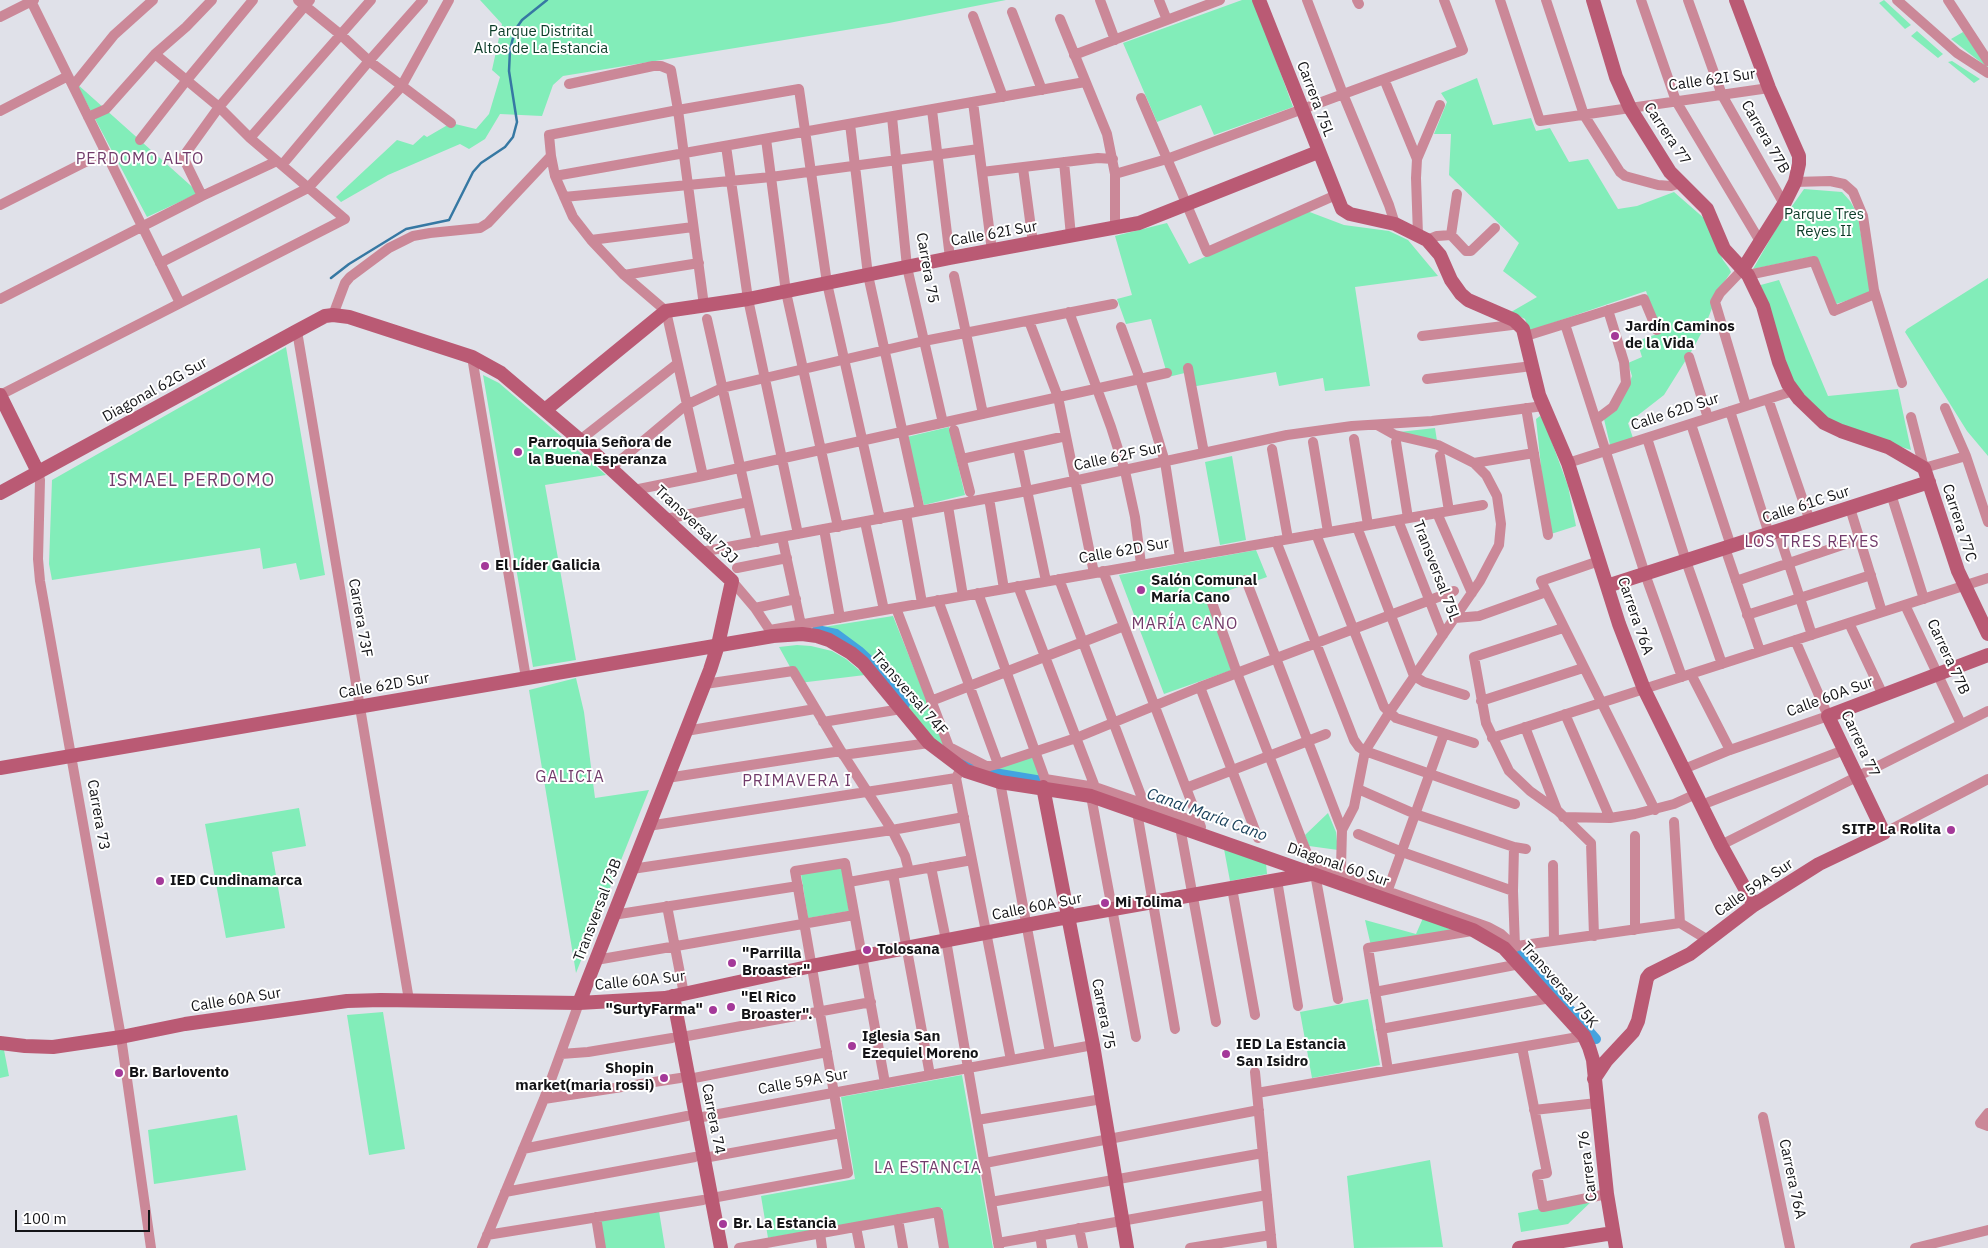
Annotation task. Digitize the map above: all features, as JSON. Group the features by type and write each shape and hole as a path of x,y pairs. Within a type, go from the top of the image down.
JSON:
{"street":[{"path":"73,86 114,35 153,0"},
{"path":"88,116 106,109 155,54 212,0"},
{"path":"140,140 253,0"},
{"path":"250,138 371,0"},
{"path":"0,299 202,196 280,163 423,0"},
{"path":"160,263 308,188 401,87 450,0"},
{"path":"1100,0 1115,40"},
{"path":"1159,0 1167,20"},
{"name":"Carrera 75L","path":"1259,0 1342,209 1350,214 1394,224"},
{"path":"1307,0 1394,224 1422,238 1440,255 1450,280 1468,300 1507,316 1523,330"},
{"path":"1115,174 1167,159 1462,50 1444,0"},
{"name":"Calle 62I Sur","path":"1500,0 1540,121 1769,88"},
{"path":"1546,0 1584,115 1624,176 1658,185 1671,186 1682,183"},
{"name":"Carrera 77","path":"1593,0 1618,83 1630,108 1661,160 1707,209 1724,249 1745,272 1763,306 1779,362 1792,391 1824,424 1888,447 1924,468"},
{"path":"1641,0 1676,102 1761,243"},
{"name":"Carrera 77B","path":"1688,0 1722,95 1784,204"},
{"path":"1736,0 1769,88 1799,156 1795,182 1745,272 1720,293 1715,302 1746,406"},
{"path":"1897,0 1957,53 1988,73"},
{"path":"1948,0 1988,61"},
{"path":"0,17 33,1 180,303"},
{"path":"1074,55 1213,1"},
{"path":"202,196 183,157 219,107 304,2 369,61 451,123"},
{"path":"1012,12 1042,90"},
{"path":"972,16 1002,97"},
{"path":"1060,19 1107,134 1115,174 1115,228"},
{"path":"0,395 345,219 250,138 219,107 155,54"},
{"path":"569,84 653,66 661,66 671,70 703,298"},
{"path":"0,111 68,76"},
{"path":"1384,79 1417,158"},
{"path":"555,176 1085,82"},
{"path":"703,476 666,311 624,275 591,240 573,217 555,176 549,135 799,89 826,283 880,519"},
{"path":"1141,98 1208,252 1336,195"},
{"path":"973,102 992,251"},
{"path":"1422,238 1416,178 1417,158 1440,105"},
{"path":"932,110 950,258"},
{"name":"Carrera 75","path":"892,117 908,267 943,423"},
{"path":"850,124 868,275 920,511"},
{"path":"766,139 786,292 838,527"},
{"path":"726,146 748,299 798,534"},
{"path":"564,198 771,177 979,150"},
{"path":"0,206 105,152"},
{"name":"Calle 62I Sur","path":"666,311 786,292 950,258 1138,223 1318,152"},
{"path":"329,315 350,276 389,248 413,236 480,228 488,223 551,156"},
{"path":"982,172 1098,158 1113,160"},
{"path":"1064,162 1071,236"},
{"path":"1023,168 1033,243"},
{"path":"1795,182 1830,181 1844,184 1853,192 1859,203 1863,216 1874,294 1902,383"},
{"path":"1451,236 1457,194"},
{"path":"591,240 693,227"},
{"path":"1422,238 1451,236 1466,251 1474,249 1496,228"},
{"path":"1745,272 1814,261 1834,311 1874,294"},
{"path":"624,275 698,263"},
{"path":"954,276 983,414"},
{"path":"1422,336 1523,330 1565,324 1644,299 1657,330"},
{"path":"611,468 686,405 722,388 924,341 1113,304"},
{"path":"1596,419 1613,407 1626,383 1624,362 1608,310"},
{"path":"545,410 666,311"},
{"path":"1069,312 1125,471 1135,517 1141,564"},
{"name":"Diagonal 62G Sur","path":"0,493 297,330 329,315"},
{"name":"Transversal 73J","path":"329,315 349,317 472,357 501,373 580,440 701,552 734,575 771,633"},
{"path":"707,319 757,542"},
{"path":"1029,320 1058,397 1075,481 1098,572 1124,626 1202,829"},
{"path":"1565,324 1645,574 1686,675 1730,750"},
{"path":"1121,327 1140,379 1165,462 1180,558"},
{"name":"Carrera 73F","path":"297,330 409,1000"},
{"name":"Carrera 76A","path":"1523,330 1543,406 1568,463 1626,645 1644,689 1754,905"},
{"path":"472,357 526,678"},
{"path":"1689,357 1708,418"},
{"path":"580,440 677,364"},
{"path":"1427,379 1532,366"},
{"path":"1188,368 1204,453"},
{"path":"634,490 1167,373"},
{"name":"Calle 62D Sur","path":"1568,463 1792,391"},
{"name":"Carrera 73","path":"0,395 38,472 40,480 38,559 40,581 121,1037 151,1248"},
{"path":"1768,399 1810,521"},
{"name":"Calle 62F Sur","path":"701,552 1028,491 1287,435 1432,421 1543,406"},
{"path":"1526,408 1548,535"},
{"path":"1945,408 1966,456 1988,522"},
{"path":"1730,411 1774,532 1789,563 1812,634"},
{"name":"Carrera 77C","path":"1911,417 1924,468 1964,586 1988,634"},
{"path":"1691,424 1728,547 1736,581 1760,651"},
{"path":"1342,830 1352,815 1365,751 1472,593 1499,546 1501,524 1497,496 1486,475 1474,463 1438,445 1395,435 1376,425"},
{"path":"954,430 970,492"},
{"path":"962,460 1066,436"},
{"path":"1647,438 1686,561 1722,664"},
{"path":"1354,439 1368,525"},
{"path":"1313,442 1328,532"},
{"path":"1396,442 1403,519"},
{"path":"1018,447 1046,581"},
{"path":"1272,449 1288,539"},
{"path":"1474,463 1534,453"},
{"path":"1440,456 1449,511"},
{"path":"1924,468 1966,456"},
{"name":"Calle 61C Sur","path":"1607,586 1929,482"},
{"path":"1891,494 1924,598"},
{"path":"988,498 1004,588"},
{"path":"666,519 748,502"},
{"name":"Calle 62D Sur","path":"0,768 718,645 802,625 938,600 1483,505"},
{"path":"948,506 963,596"},
{"path":"1850,508 1882,612"},
{"path":"906,514 922,603"},
{"path":"1437,514 1472,593"},
{"name":"Transversal 75L","path":"1403,519 1429,600 1443,635"},
{"path":"865,522 884,610"},
{"path":"1357,527 1414,676 1424,682 1466,695"},
{"path":"824,529 840,618"},
{"path":"1316,534 1384,707 1396,718 1474,743"},
{"path":"782,537 802,625"},
{"path":"1736,581 1860,539"},
{"path":"1276,541 1354,740 1359,747 1365,751 1515,804"},
{"path":"734,575 787,558"},
{"path":"1599,561 1541,581 1655,810"},
{"name":"Transversal 73B","path":"482,1248 544,1099 579,1003 705,684 718,645 734,575"},
{"path":"1747,615 1871,575"},
{"path":"1492,738 1988,578"},
{"path":"1059,579 1114,723 1141,809 1153,902 1175,1029"},
{"path":"1246,580 1342,830 1341,867"},
{"path":"1018,586 1076,738 1093,792 1112,909 1136,1037"},
{"path":"648,826 867,793 993,766 1076,738 1200,687 1454,591"},
{"path":"1455,618 1466,619 1479,616 1546,592"},
{"name":"Carrera 75","path":"978,593 1035,752 1044,783 1093,1045 1127,1248"},
{"path":"1210,597 1237,673 1311,864 1338,999"},
{"path":"755,608 796,599"},
{"path":"938,600 969,686 993,766"},
{"name":"Carrera 77B","path":"1905,605 1962,724"},
{"path":"896,608 949,748 993,766"},
{"path":"1849,622 1883,695"},
{"path":"931,701 1124,626"},
{"path":"1563,628 1474,657 1481,701 1492,738 1508,771 1530,791 1561,814 1591,843 1594,936"},
{"name":"Transversal 74F","path":"771,633 817,636 829,640 851,653 863,663 929,743 961,773"},
{"name":"Carrera 77","path":"1795,640 1828,716 1884,833"},
{"name":"Calle 60A Sur","path":"1684,769 1730,750 1828,716 1988,655"},
{"path":"1481,701 1583,668"},
{"path":"705,684 793,671 842,754 892,830 905,856 909,871"},
{"path":"1200,687 1258,838"},
{"path":"823,722 901,708"},
{"path":"686,732 815,709"},
{"path":"1722,845 1988,711"},
{"path":"1566,714 1610,818"},
{"path":"1525,727 1561,814"},
{"path":"1186,788 1326,734"},
{"path":"1387,895 1444,734"},
{"path":"667,778 929,743"},
{"path":"1709,802 1844,750"},
{"path":"961,773 964,817 1011,1060"},
{"name":"Diagonal 60 Sur","path":"961,773 1000,782 1044,783 1093,792 1202,829 1276,860 1311,864 1473,930"},
{"name":"Calle 59A Sur","path":"1594,1079 1606,1061 1633,1032 1638,1020 1647,978 1650,974 1682,958 1754,905 1819,864 1884,833 1988,779"},
{"path":"1000,782 1050,1052"},
{"path":"1358,789 1415,814 1514,847 1526,849"},
{"path":"1561,814 1610,818 1655,810 1696,794"},
{"name":"Diagonal 60 Sur","path":"1141,809 1180,826 1202,829"},
{"path":"632,869 892,830 964,817"},
{"path":"1674,822 1680,923"},
{"path":"1180,826 1216,1022"},
{"path":"1358,834 1402,852 1513,891"},
{"path":"1635,836 1635,930"},
{"path":"1514,847 1510,948 1680,923 1708,940"},
{"path":"849,882 972,860"},
{"path":"1276,860 1278,866 1277,880 1298,1006"},
{"path":"487,1235 707,1199 848,1173 795,871 845,863 885,1083"},
{"name":"Calle 60A Sur","path":"0,1043 54,1047 121,1037 185,1024 346,1001 409,1000 579,1003 674,996 862,956 1277,880 1311,864"},
{"path":"1553,865 1554,941"},
{"path":"931,867 946,940 999,1245 1040,1235 1267,1194"},
{"path":"893,874 930,1075"},
{"path":"614,915 798,886"},
{"path":"1232,888 1255,1014"},
{"name":"Diagonal 60 Sur","path":"1387,895 1488,927 1501,934 1510,948"},
{"path":"668,906 675,946 674,996"},
{"path":"596,960 854,915"},
{"path":"1388,1070 1368,948 1473,930"},
{"name":"Transversal 75K","path":"1473,930 1510,948 1520,964 1584,1036 1592,1053 1594,1079"},
{"path":"1375,992 1520,964"},
{"name":"Carrera 74","path":"674,996 677,1038 707,1199 712,1248"},
{"path":"1381,1029 1550,998"},
{"path":"561,1054 588,1052 677,1038 870,1002"},
{"path":"1257,1093 1584,1036"},
{"name":"Calle 59A Sur","path":"523,1149 1093,1045"},
{"path":"1522,1047 1547,1174 1537,1175 1543,1207 1607,1194"},
{"path":"544,1099 685,1078 827,1052"},
{"path":"1255,1072 1272,1248"},
{"name":"Carrera 76","path":"1594,1079 1607,1194 1616,1248"},
{"path":"977,1120 1102,1099"},
{"path":"1534,1110 1597,1103"},
{"path":"985,1163 1259,1110"},
{"path":"1984,1124 1988,1113"},
{"name":"Carrera 76A","path":"1763,1117 1790,1248"},
{"path":"505,1192 841,1133"},
{"path":"992,1202 1263,1153"},
{"name":"Carrera 74","path":"707,1199 721,1248"},
{"path":"739,1248 781,1244 820,1233 938,1212 944,1248"},
{"path":"596,1217 601,1248"},
{"path":"898,1219 903,1248"},
{"path":"856,1227 860,1248"},
{"path":"1080,1228 1083,1248"},
{"path":"1915,1248 1988,1230"},
{"path":"820,1233 822,1248"},
{"path":"1520,1248 1613,1233"},
{"path":"1190,1248 1215,1246 1270,1234"},
{"path":"1040,1235 1042,1248"}],"green space":[{"name":"Parque Distrital Altos de La Estancia","path":"480,0 1006,0 889,23 563,76 553,85 542,116 500,114 485,139 469,149 460,144 388,175 341,202 336,197 397,140 413,145 424,135 427,137 451,123 476,129 489,114 500,77 492,70 502,24"},
{"path":"1242,0 1254,0 1293,107 1214,135 1201,105 1157,122 1123,43"},
{"path":"1884,0 1911,25 1905,29 1879,3"},
{"path":"1917,31 1943,54 1938,58 1911,36"},
{"path":"1963,32 1988,67 1988,68 1951,39"},
{"path":"1952,61 1980,79 1974,83 1948,62"},
{"path":"1477,78 1493,125 1531,118 1536,131 1550,128 1569,162 1588,159 1618,209 1637,206 1674,192 1705,219 1723,260 1731,272 1720,288 1705,326 1694,347 1664,395 1628,423 1633,438 1610,445 1604,419 1627,390 1632,376 1628,363 1642,357 1637,341 1660,333 1646,291 1529,331 1525,319 1511,312 1537,297 1503,271 1519,243 1449,175 1451,134 1434,134 1447,102 1441,93"},
{"path":"76,83 199,193 147,217"},
{"name":"Parque Tres Reyes II","path":"1804,189 1842,192 1850,201 1857,213 1871,293 1836,304 1815,256 1753,269 1776,229"},
{"path":"1307,211 1344,225 1389,231 1408,240 1438,276 1355,287 1370,386 1325,391 1323,378 1279,386 1276,372 1191,387 1189,372 1168,377 1151,319 1126,324 1117,299 1132,295 1115,236 1167,223 1189,264"},
{"path":"1988,278 1988,456 1967,431 1905,332"},
{"path":"1779,280 1828,396 1898,389 1911,450 1829,424 1804,397 1790,375 1757,286"},
{"path":"286,347 325,575 300,580 296,563 263,569 260,548 52,580 49,564 52,480"},
{"path":"483,375 499,383 606,475 545,485 576,660 533,667"},
{"path":"1540,416 1543,418 1568,486 1576,526 1551,534 1543,486 1536,419"},
{"path":"949,427 965,495 924,505 907,437"},
{"path":"1435,428 1437,441 1399,432"},
{"path":"1232,456 1246,540 1220,545 1205,462"},
{"path":"1256,550 1267,577 1207,598 1232,670 1164,694 1119,575"},
{"path":"893,616 949,756 932,738 873,664 836,635 811,629"},
{"path":"797,645 832,651 846,659 865,675 799,683 779,647"},
{"path":"576,678 584,712 595,798 649,790 576,973 529,690"},
{"path":"1033,756 1042,781 988,772"},
{"path":"299,808 306,846 272,852 285,928 226,938 205,824"},
{"path":"1328,813 1336,832 1338,850 1309,846 1305,835"},
{"path":"1224,849 1266,863 1267,874 1230,881"},
{"path":"842,868 849,911 808,918 801,874"},
{"path":"1423,918 1455,931 1371,946 1365,920 1416,934"},
{"path":"1368,999 1380,1065 1312,1078 1300,1012"},
{"path":"383,1012 405,1149 369,1155 347,1015"},
{"path":"0,1050 4,1050 9,1076 0,1078"},
{"path":"962,1075 993,1248 948,1248 942,1208 768,1238 761,1196 855,1179 841,1097"},
{"path":"237,1115 246,1170 154,1184 148,1130"},
{"path":"1430,1160 1443,1247 1354,1248 1347,1176"},
{"path":"1595,1198 1568,1224 1521,1232 1518,1213"},
{"path":"659,1211 665,1248 604,1248 600,1221"}],"waterway":[{"path":"331,278 349,264 406,229 449,220 473,172 481,163 505,147 513,137 517,122 509,71 510,50 515,30 522,20 547,0"},
{"name":"Canal María Cano","path":"817,630 836,634 859,651 873,664 905,704"},
{"name":"Canal María Cano","path":"955,758 988,772 1054,783"},
{"name":"Canal María Cano","path":"1507,944 1519,952 1596,1039"}],"place":[{"name":"Jardín Caminos de la Vida","path":"1615,336"},
{"name":"Parroquia Señora de la Buena Esperanza","path":"518,452"},
{"name":"El Líder Galicia","path":"485,566"},
{"name":"Salón Comunal María Cano","path":"1141,590"},
{"name":"SITP La Rolita","path":"1951,830"},
{"name":"IED Cundinamarca","path":"160,881"},
{"name":"Mi Tolima","path":"1105,903"},
{"name":"Tolosana","path":"867,950"},
{"name":"\"Parrilla Broaster\"","path":"732,963"},
{"name":"\"El Rico Broaster\".","path":"731,1007"},
{"name":"\"SurtyFarma\"","path":"713,1010"},
{"name":"Iglesia San Ezequiel Moreno","path":"852,1046"},
{"name":"IED La Estancia San Isidro","path":"1226,1054"},
{"name":"Br. Barlovento","path":"119,1073"},
{"name":"Shopin market(maria rossi)","path":"664,1078"},
{"name":"Br. La Estancia","path":"723,1224"}],"district":[{"name":"PERDOMO ALTO","path":"140,159"},
{"name":"ISMAEL PERDOMO","path":"192,481"},
{"name":"LOS TRES REYES","path":"1812,542"},
{"name":"MARÍA CANO","path":"1185,624"},
{"name":"GALICIA","path":"570,777"},
{"name":"PRIMAVERA I","path":"797,781"},
{"name":"LA ESTANCIA","path":"928,1168"}]}
